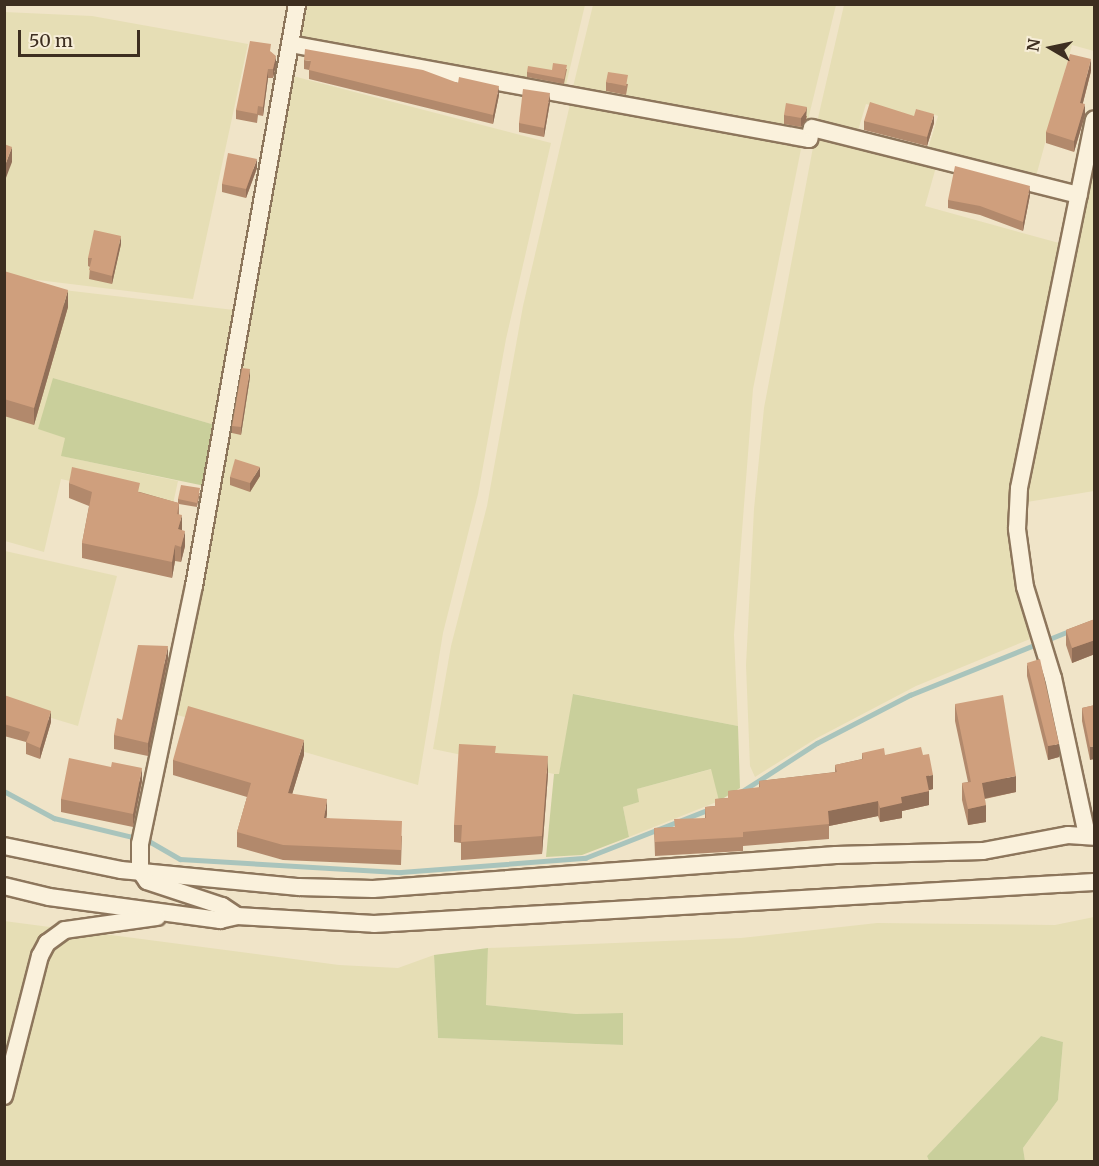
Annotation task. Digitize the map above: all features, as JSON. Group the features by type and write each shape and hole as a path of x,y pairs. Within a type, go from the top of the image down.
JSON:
{"street":[{"path":"237,916 222,906 147,881 140,871 141,838 194,586 297,4"},
{"path":"290,44 809,139 812,129 1079,195"},
{"path":"4,846 74,863 140,871 299,887 373,890 836,855 983,851 1091,836 1042,641 1025,587 1017,529 1019,488 1095,120"},
{"path":"4,886 49,897 219,920 237,916 332,924 414,922 1095,882"},
{"path":"4,1096 40,956 47,943 65,930 172,912"}],"shaded area":[{"path":"303,5 585,5 565,89 297,39"},
{"path":"593,5 836,5 804,132 693,108 572,91"},
{"path":"844,5 1094,5 1094,51 1072,45 1035,180 927,152 938,116 916,109 914,118 866,104 857,134 821,125 818,118"},
{"path":"4,12 92,16 248,44 193,299 5,276"},
{"path":"289,75 551,143 506,339 478,494 443,633 418,785 174,714"},
{"path":"571,100 802,144 753,389 734,635 738,726 574,694 559,775 433,749 451,646 487,506 523,306"},
{"path":"821,137 936,167 925,206 1059,243 1012,498 1011,558 1030,639 916,686 817,738 755,777 750,766 746,665 754,509 764,408 814,142"},
{"path":"1094,143 1094,491 1027,502 1033,454"},
{"path":"4,283 234,310 215,425 53,378 65,438 62,456 178,481 173,504 61,479 44,552 5,541"},
{"path":"5,551 117,576 78,726 5,704"},
{"path":"712,769 719,801 629,837 623,807 638,802 637,789"},
{"path":"1094,917 1094,1161 1025,1161 1023,1148 1058,1100 1063,1042 1041,1036 927,1156 929,1161 5,1161 4,921 339,965 398,968 434,955 438,1038 622,1045 622,1013 576,1014 486,1005 488,948 741,938 877,923 1055,925"}],"green space":[{"path":"53,378 215,425 205,486 61,456 65,438 38,429"},
{"path":"573,694 738,726 740,788 719,801 711,769 637,789 639,802 623,807 629,837 582,855 546,857 554,774 559,774"},
{"path":"488,948 486,1005 576,1014 623,1013 623,1045 438,1038 434,955"},
{"path":"1041,1036 1063,1042 1058,1100 1023,1148 1025,1161 929,1161 927,1156"}],"building":[{"path":"250,41 271,44 270,51 276,56 273,69 268,69 263,107 258,106 257,114 236,110"},
{"path":"305,49 423,70 458,83 459,77 499,86 493,115 309,70 311,61 304,60"},
{"path":"1070,54 1091,59 1080,103 1085,104 1074,141 1046,132"},
{"path":"553,63 567,65 564,79 527,72 528,66 552,70"},
{"path":"608,72 628,75 626,86 606,82"},
{"path":"523,89 550,93 544,128 519,123"},
{"path":"870,102 914,116 916,109 934,114 927,137 864,121"},
{"path":"786,103 807,107 806,111 801,118 784,115"},
{"path":"4,144 12,147 4,168"},
{"path":"228,153 257,159 246,189 222,184"},
{"path":"955,166 1030,186 1023,222 980,206 948,200"},
{"path":"94,230 121,236 112,276 89,270 92,258 88,258"},
{"path":"4,271 68,290 34,408 4,399"},
{"path":"242,368 250,369 241,427 232,426"},
{"path":"235,459 260,467 250,483 230,477"},
{"path":"72,467 140,483 138,492 179,503 177,514 182,515 178,529 185,531 181,547 175,545 172,562 82,543 92,492 69,483"},
{"path":"181,485 200,488 197,503 178,499"},
{"path":"1095,619 1095,640 1072,648 1066,630"},
{"path":"138,645 168,646 148,743 114,735 117,718 122,720"},
{"path":"1040,659 1059,744 1048,746 1027,663"},
{"path":"4,695 51,711 40,748 26,742 30,732 4,724"},
{"path":"1003,695 1016,776 982,783 986,805 968,809 962,783 971,782 955,704"},
{"path":"1095,705 1095,746 1090,747 1082,708"},
{"path":"188,706 304,740 288,793 327,799 324,818 402,821 401,850 283,845 237,832 251,783 173,760"},
{"path":"459,744 496,746 495,753 548,756 542,836 461,842 462,825 454,825"},
{"path":"921,747 923,755 929,754 933,775 926,776 929,791 901,797 902,803 880,808 878,801 828,811 829,824 743,832 743,837 655,842 654,828 675,827 674,819 706,818 705,807 715,806 715,799 728,798 728,791 760,787 759,781 837,772 835,765 863,759 862,753 884,748 885,755"},
{"path":"69,758 111,767 112,762 142,768 133,814 61,799"}],"waterway":[{"path":"741,792 817,743 910,695 1069,631"},
{"path":"4,791 54,818 149,841 180,859 401,872 585,858 710,809"}]}
